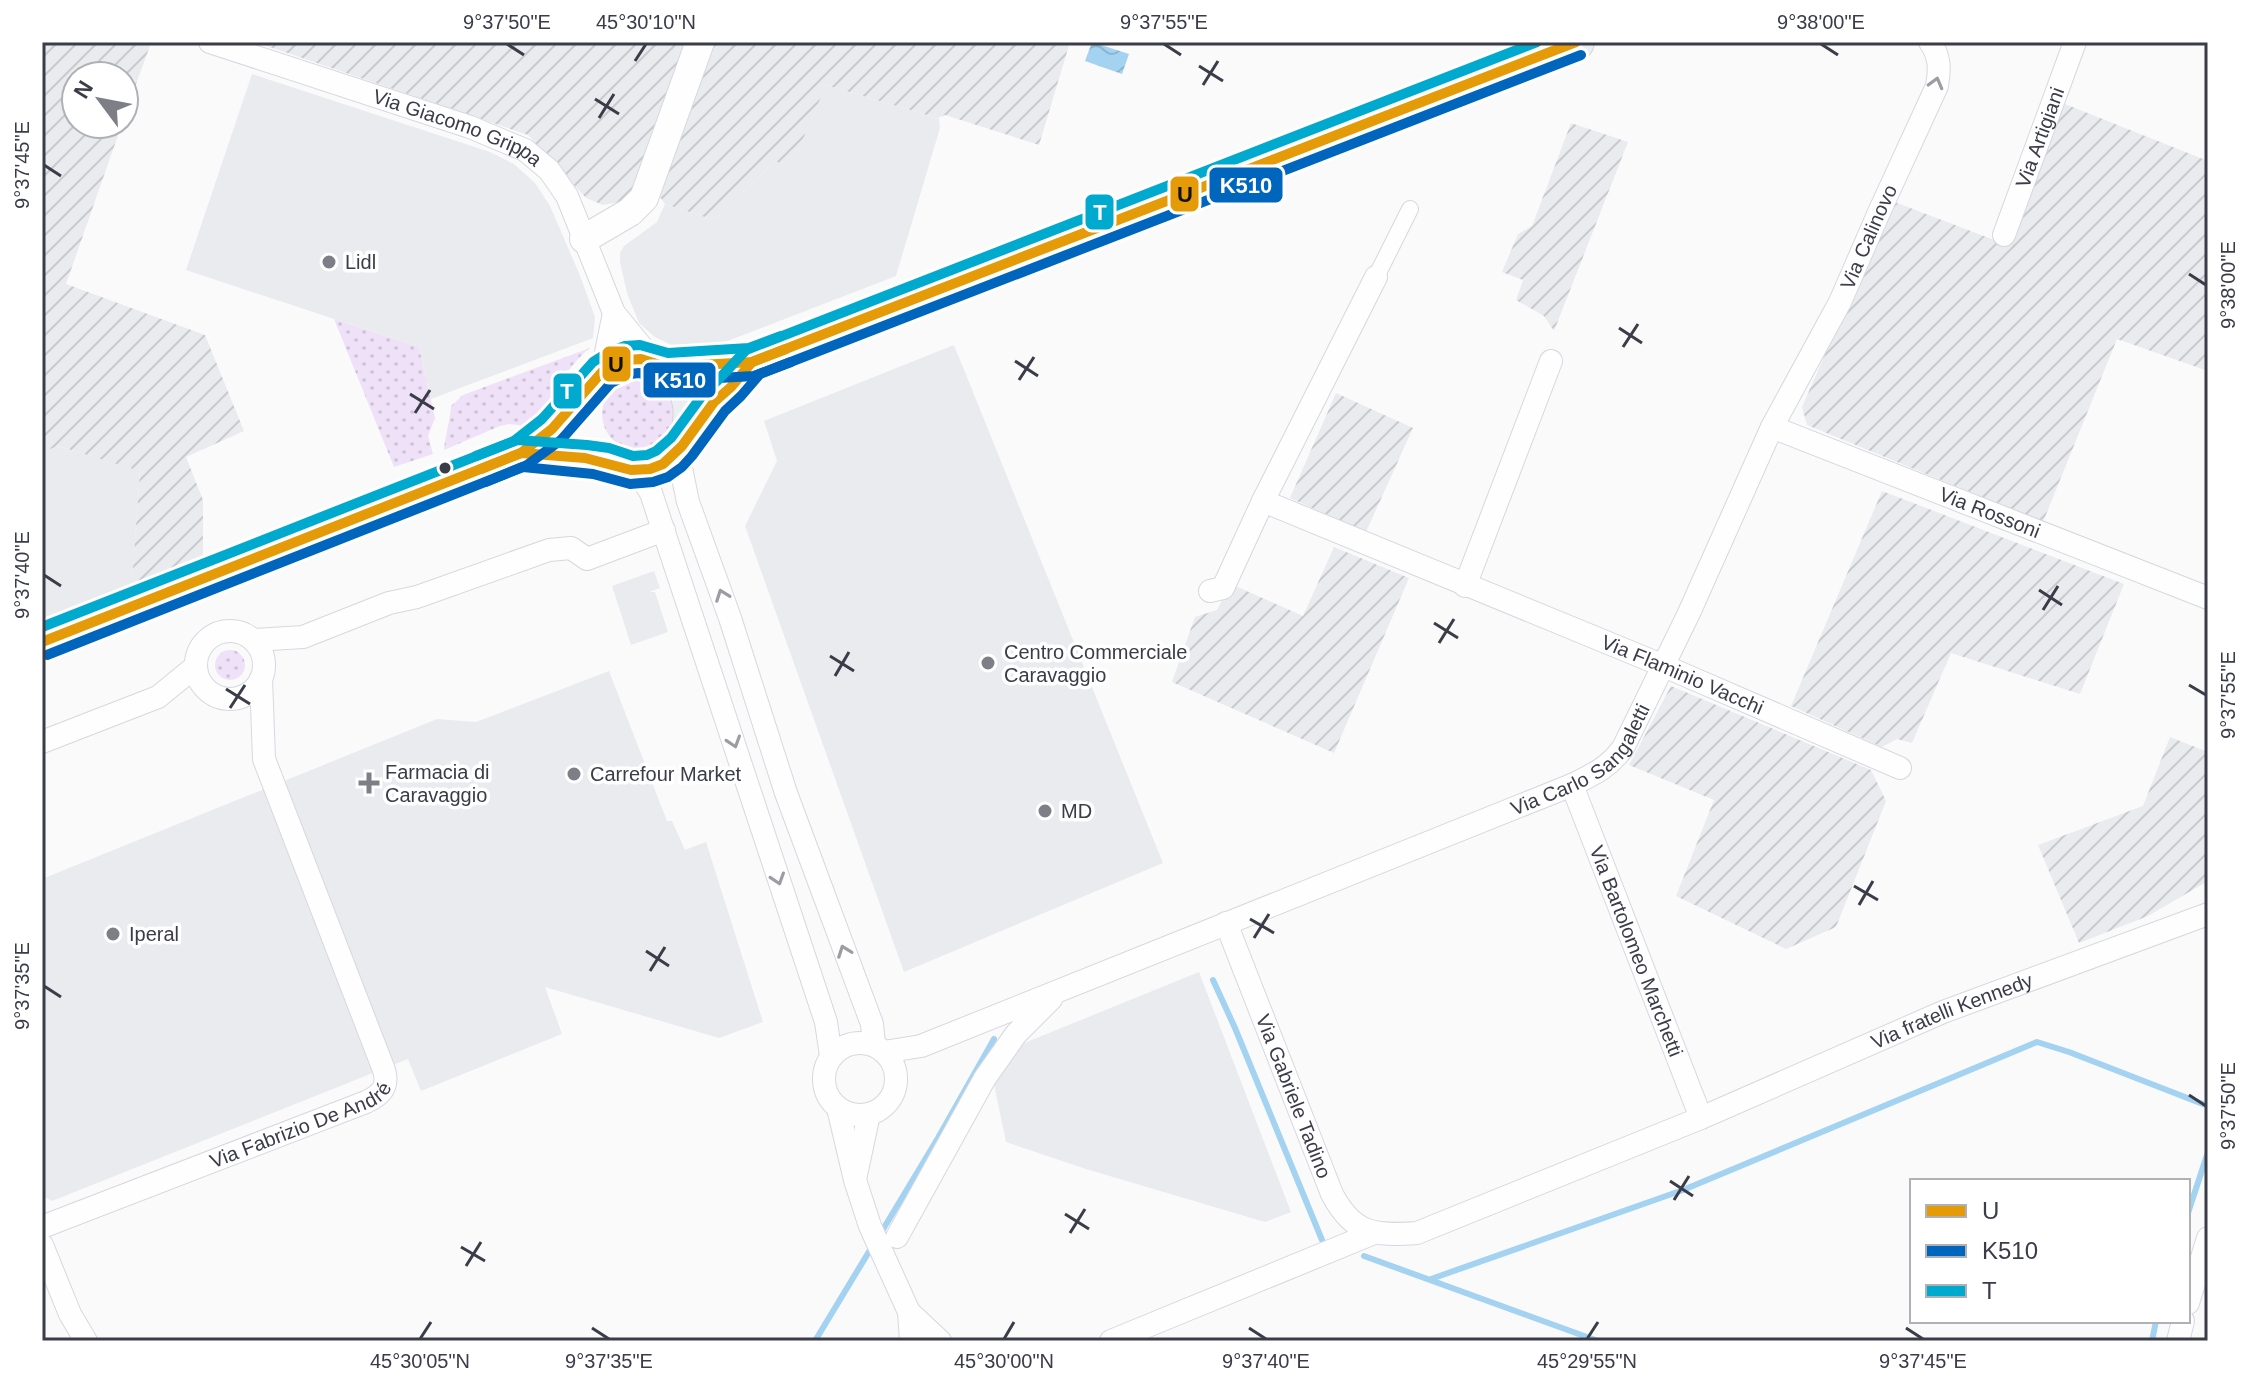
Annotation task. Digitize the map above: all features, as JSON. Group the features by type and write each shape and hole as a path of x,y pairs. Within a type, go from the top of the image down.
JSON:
{"main road":[{"path":"42,642 521,453 552,429 598,377 627,360 641,359 660,364 752,362 1530,50 1576,42"},
{"path":"521,453 652,468 666,463 682,447 714,402 752,362"},
{"path":"660,364 679,377 693,408 692,424 682,447"},
{"path":"598,377 585,398 582,416 585,434 595,450 623,466"}],"street":[{"name":"Via Giacomo Grippa","path":"210,42 470,127 525,150 549,170 567,196 614,313 660,364"},
{"path":"584,239 630,212 644,198 700,42"},
{"name":"Via Calinovo","path":"1772,427 1840,302 1937,86 1939,60 1930,42"},
{"name":"Via Artigiani","path":"2004,235 2075,42"},
{"path":"1210,591 1223,588 1263,501 1410,209"},
{"path":"598,377 614,313"},
{"path":"1465,586 1551,361"},
{"name":"Via Rossoni","path":"1772,427 2208,598"},
{"name":"Via Carlo Sangaletti","path":"1226,923 1572,785 1602,770 1623,748 1664,666 1772,427"},
{"path":"682,447 688,502 730,618 786,793 879,1049 894,1065 896,1080"},
{"path":"623,466 651,493 826,1022 831,1056"},
{"name":"Via Flaminio Vacchi","path":"1263,501 1664,666 1900,768"},
{"path":"253,640 303,637 389,603 417,597 549,550 571,548 587,559 664,530"},
{"path":"262,674 260,648 253,640 237,632 218,633 198,653 196,666 199,681 264,732"},
{"path":"158,697 218,697 231,700 249,694 262,674 303,637"},
{"path":"42,742 158,697 196,666"},
{"name":"Via Fabrizio De André","path":"42,1227 366,1102 378,1097 384,1088 387,1080 384,1070 264,759 262,674"},
{"name":"Via Bartolomeo Marchetti","path":"1572,785 1701,1118"},
{"path":"754,805 786,793"},
{"name":"Via fratelli Kennedy","path":"1701,1118 1943,1012 2208,914"},
{"path":"921,1046 896,1080 890,1100 881,1108 869,1114 850,1114 831,1101 824,1087 825,1068 831,1056 847,1045 861,1043 879,1049 921,1046 1226,923"},
{"name":"Via Gabriele Tadino","path":"1226,923 1332,1194 1341,1211 1356,1225 1374,1233"},
{"path":"897,1237 985,1078 1016,1034 1057,993"},
{"path":"838,1108 855,1180 870,1226 909,1312 911,1341"},
{"path":"855,1180 869,1114"},
{"path":"1111,1341 1374,1233 1417,1233 1701,1118"},
{"path":"2190,1296 2208,1238"},
{"path":"42,1245 70,1314 86,1341"},
{"path":"909,1312 940,1341"}],"shaded area":[{"path":"42,42 151,43 140,73 140,60 60,60 60,140 116,140 66,284 205,335 244,431 186,457 203,500 203,566 131,596 140,471 58,446 42,452"},
{"path":"255,42 685,42 633,191 620,202 603,205 586,198 528,135"},
{"path":"714,42 1070,42 1039,145 945,115 935,119 826,85 791,167 775,161 726,212 711,219 665,204 660,197"},
{"path":"252,74 490,152 514,164 535,183 550,206 595,317 593,338 431,399 419,347 186,270"},
{"path":"826,85 939,118 940,128 896,276 712,347 680,349 655,337 639,323 627,293 620,262 624,246 657,222 665,204 711,219 726,212 775,161 791,166"},
{"path":"2060,102 2208,161 2208,371 2117,339 2043,522 1807,425 1802,407 1892,201 2010,246"},
{"path":"1571,123 1628,142 1554,331 1544,316 1516,300 1523,280 1502,272 1518,234 1532,226"},
{"path":"334,319 419,347 435,418 428,436 433,454 394,467"},
{"path":"954,345 1163,863 904,972 745,526 777,461 764,421"},
{"path":"590,348 567,374 557,407 527,426 500,426 444,450 451,406 463,395"},
{"path":"638,378 664,388 674,414 664,440 638,450 612,440 602,414 612,388"},
{"path":"1336,393 1413,428 1366,532 1290,498"},
{"path":"57,446 140,470 131,596 42,627 42,452"},
{"path":"1882,491 2124,584 2080,694 1951,653 1912,743 1897,739 1882,747 1791,706"},
{"path":"1334,547 1409,578 1334,753 1172,682 1195,617 1217,610 1231,584 1303,616"},
{"path":"654,571 660,588 649,592 655,592 668,632 631,645 612,586"},
{"path":"230,650 241,654 245,665 241,676 230,680 219,676 215,665 219,654"},
{"path":"609,671 667,821 672,821 685,850 706,842 763,1022 719,1038 545,987 562,1034 421,1091 408,1059 52,1201 43,1196 42,879 437,719 476,722"},
{"path":"1671,686 1871,770 1886,801 1836,927 1786,949 1676,896 1714,800 1629,765"},
{"path":"2170,737 2208,752 2208,881 2148,916 2079,943 2038,845 2143,806"},
{"path":"1199,972 1291,1212 1265,1222 1006,1142 994,1084 1022,1044"}],"water":[{"path":"1092,42 1129,54 1122,74 1085,61"}],"waterway":[{"path":"1213,980 1322,1240"},
{"path":"879,1236 994,1039"},
{"path":"1431,1279 1683,1190 2037,1042 2208,1106"},
{"path":"2190,1207 2208,1152"},
{"path":"815,1341 873,1245"},
{"path":"1364,1256 1598,1341"},
{"path":"2152,1341 2156,1323"}],"transit line":[{"name":"T","path":"42,627 517,440 587,445 633,456 647,455 671,438 704,393 746,350 1537,42"},
{"name":"U","path":"42,642 521,453 585,458 631,470 650,469 663,464 682,446 714,402 752,362 1576,42"},
{"name":"K510","path":"47,655 523,467 593,474 630,484 668,477 692,456 725,411 760,374 1581,55"},
{"name":"T","path":"476,456 514,441 542,419 593,362 609,352 640,345 668,353 749,348 781,336"},
{"name":"U","path":"481,469 521,453 552,429 602,372 614,365 641,359 666,367 752,362 786,349"},
{"name":"K510","path":"486,482 527,465 561,440 611,383 630,374 639,373 666,381 754,376 791,362"}],"place":[{"name":"Lidl","path":"329,262"},
{"name":"Centro Commerciale Caravaggio","path":"988,663"},
{"name":"Carrefour Market","path":"574,774"},
{"name":"Farmacia di Caravaggio","path":"369,783"},
{"name":"MD","path":"1045,811"},
{"name":"Iperal","path":"113,934"}]}
